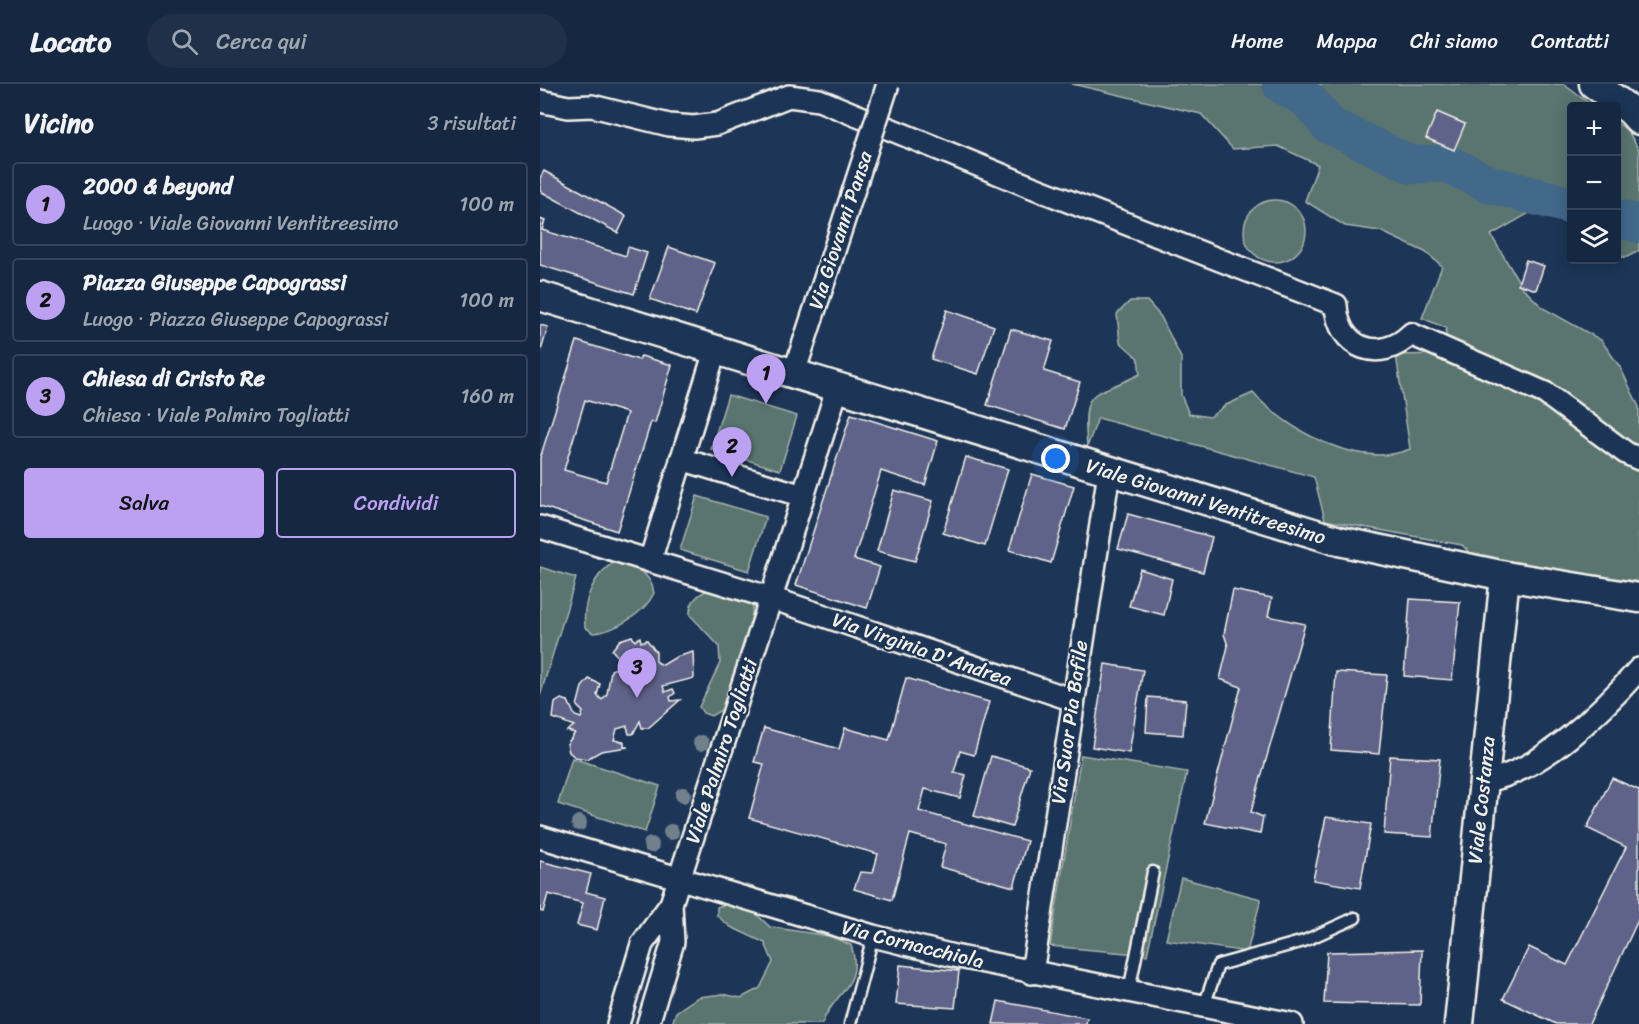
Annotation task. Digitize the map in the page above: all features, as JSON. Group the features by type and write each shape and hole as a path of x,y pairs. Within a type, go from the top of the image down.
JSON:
{"street":[{"name":"Via Giovanni Pansa","path":"793,376 888,84"},
{"path":"1594,84 1631,111 1639,120"},
{"path":"540,101 568,107 592,106 669,125 694,127 717,124 789,96 819,100 1024,184 1336,305 1341,328 1357,345 1368,349 1392,348 1411,334 1484,364 1545,393 1626,453 1639,459"},
{"name":"Viale Giovanni Ventitreesimo","path":"540,296 793,376 1339,541 1505,576 1639,598"},
{"path":"650,561 714,351"},
{"name":"Viale Palmiro Togliatti","path":"618,1024 642,944 671,904 680,878 837,389"},
{"path":"681,459 803,496"},
{"name":"Via Suor Pia Bafile","path":"1032,973 1109,472"},
{"name":"Via Virginia D'Andrea","path":"540,527 771,598 1073,700"},
{"name":"Viale Costanza","path":"1459,1024 1505,576"},
{"path":"1483,781 1506,776 1558,745 1605,708 1639,669"},
{"name":"Via Cornacchiola","path":"540,837 873,936 1032,973 1292,1024"},
{"name":"Viale Palmiro Togliatti","path":"648,1024 673,942 671,904"}],"lane":[{"path":"1129,992 1153,872"},
{"path":"1204,1006 1218,965 1304,941 1355,918"},
{"path":"850,1024 873,936"}],"green space":[{"path":"1072,84 1563,84 1588,102 1567,102 1567,226 1563,216 1533,211 1491,235 1522,287 1543,308 1601,340 1620,367 1639,407 1639,592 1475,558 1462,545 1325,520 1314,477 1098,418 1087,447 1086,413 1093,396 1140,374 1138,358 1120,342 1117,314 1130,301 1147,301 1161,317 1181,358 1181,395 1189,414 1210,417 1226,405 1253,393 1267,407 1304,433 1325,443 1369,454 1390,454 1410,449 1396,355 1444,354 1446,328 1422,318 1442,266 1425,252 1380,231 1345,226 1305,201 1318,165 1278,146 1233,149 1201,114"},
{"path":"1621,126 1628,131 1639,150 1639,251 1627,257 1621,257"},
{"path":"1269,200 1281,200 1297,209 1304,219 1306,231 1304,243 1297,253 1281,262 1269,262 1258,257 1249,248 1244,237 1244,225 1249,214 1258,205"},
{"path":"728,395 797,416 780,470 711,449"},
{"path":"697,496 766,517 749,571 680,550"},
{"path":"613,563 640,570 649,579 654,593 644,608 628,620 610,629 593,633 585,627 587,599 600,575"},
{"path":"540,567 576,578 540,696"},
{"path":"715,588 742,597 753,605 750,629 723,709 711,716 703,713 699,707 720,663 719,646 690,615 690,609 697,597"},
{"path":"1081,755 1187,772 1147,955 1050,946"},
{"path":"572,758 660,786 645,832 558,804"},
{"path":"1181,878 1261,899 1247,952 1166,940"},
{"path":"731,902 748,906 770,927 829,936 851,945 854,971 851,980 827,1013 822,1024 672,1024 676,1012 698,997 723,994 741,998 760,988 773,962 765,943 731,927 717,916 717,907"}],"building":[{"path":"1437,112 1465,124 1454,150 1426,138"},
{"path":"544,171 626,216 618,233 540,191 540,178"},
{"path":"540,219 545,221 542,230 626,256 628,247 647,253 634,294 540,265"},
{"path":"669,247 715,263 696,315 650,299"},
{"path":"1526,260 1544,266 1536,290 1518,284"},
{"path":"947,310 994,326 978,374 931,359"},
{"path":"540,325 548,327 540,354"},
{"path":"1011,329 1053,341 1044,371 1080,382 1065,429 987,405"},
{"path":"577,341 639,360 641,356 672,365 655,423 651,422 617,531 540,506 540,458","holes":["585,400 627,413 606,482 564,470"]},
{"path":"851,414 938,441 925,485 881,471 854,559 880,567 867,608 796,585"},
{"path":"966,457 1008,469 985,546 943,533"},
{"path":"1032,474 1074,486 1051,563 1009,550"},
{"path":"894,490 933,501 915,561 877,551"},
{"path":"1128,514 1212,537 1203,572 1118,549"},
{"path":"1140,569 1172,579 1164,615 1129,606"},
{"path":"1233,590 1272,598 1268,616 1305,624 1251,812 1263,817 1260,834 1205,823 1241,687 1220,679 1228,646 1224,634"},
{"path":"1410,599 1460,602 1452,680 1404,676"},
{"path":"632,636 635,641 640,637 641,642 647,640 656,652 656,662 663,665 676,657 693,652 694,678 663,686 665,692 673,689 675,693 670,697 671,701 680,700 648,728 642,728 640,721 633,734 629,734 627,726 617,729 614,740 624,742 624,747 628,747 601,751 587,759 575,757 569,752 567,744 575,733 567,731 574,726 553,718 555,703 561,699 568,701 575,716 581,718 583,712 577,706 582,687 589,679 600,684 597,695 602,700 607,694 611,670 621,666 620,659 612,650 620,640"},
{"path":"1105,664 1143,670 1129,753 1092,747"},
{"path":"1336,672 1387,675 1379,754 1331,750"},
{"path":"906,678 989,702 974,755 960,751 954,772 966,775 960,798 925,789 919,811 1027,841 1014,887 940,867 946,844 910,834 892,900 854,889 860,872 873,873 878,854 749,818 764,764 754,762 764,728 839,749 845,728 889,740"},
{"path":"1148,697 1186,700 1183,735 1146,732"},
{"path":"991,756 1030,767 1012,827 974,816"},
{"path":"1390,756 1440,759 1432,837 1384,834"},
{"path":"1612,778 1639,790 1639,918 1589,1024 1556,1024 1503,999 1529,947 1567,965 1626,847 1587,828"},
{"path":"1326,817 1371,824 1360,888 1313,880"},
{"path":"540,861 591,874 586,892 605,897 597,930 577,925 583,903 548,894 543,912 540,911"},
{"path":"1422,950 1420,1005 1324,1003 1327,952"},
{"path":"900,965 959,971 955,1008 896,1004"},
{"path":"998,1001 1087,1018 1086,1024 993,1024"}],"waterway":[{"path":"1281,84 1308,100 1329,125 1412,165 1446,163 1489,184 1567,205"},
{"path":"1621,219 1639,224"}],"place":[{"name":"2000 & beyond","path":"766,404"},
{"name":"Piazza Giuseppe Capograssi","path":"732,477"},
{"name":"Chiesa di Cristo Re","path":"637,698"}]}
